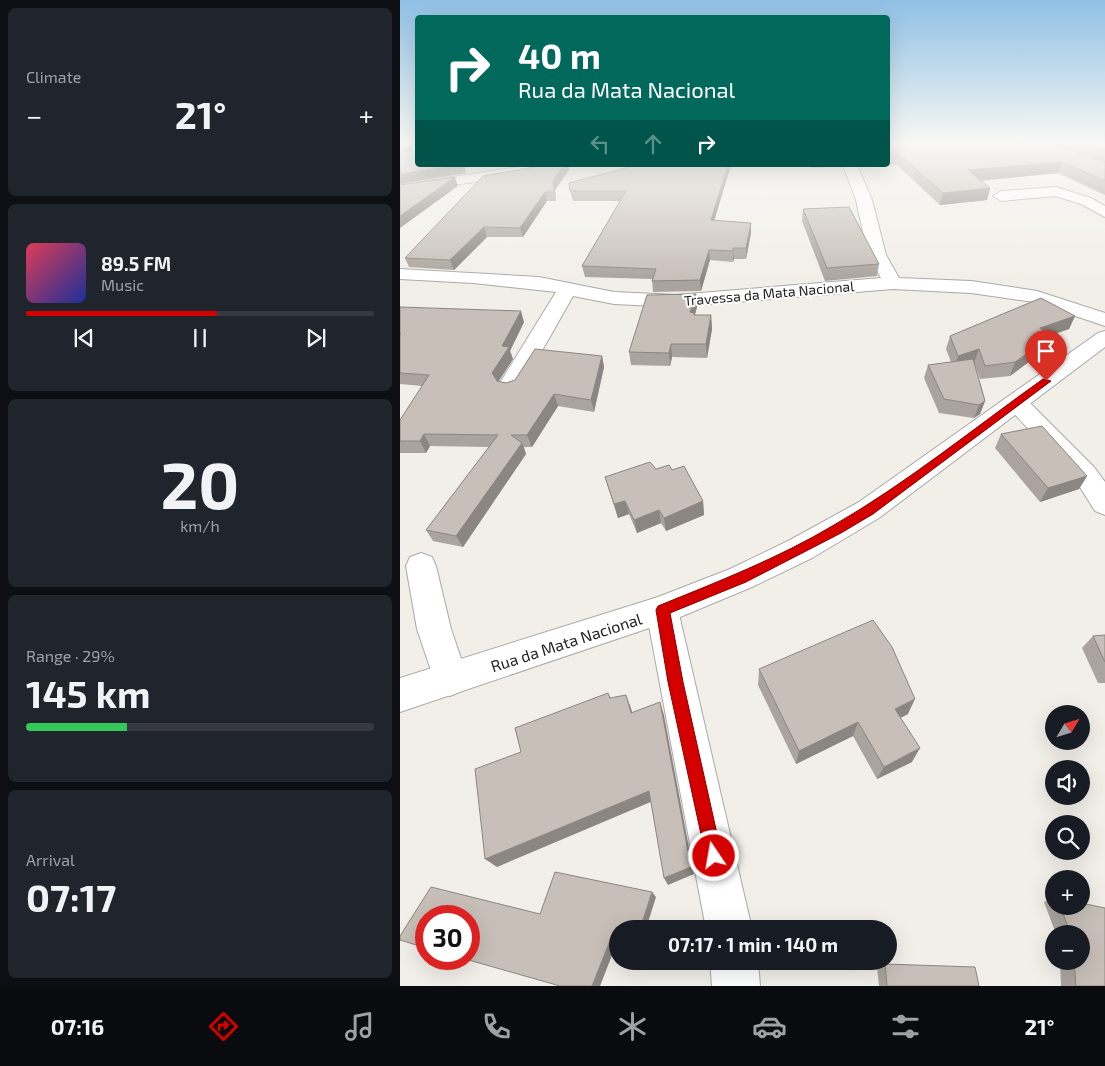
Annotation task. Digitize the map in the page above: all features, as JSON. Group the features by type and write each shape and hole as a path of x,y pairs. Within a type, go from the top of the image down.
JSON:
{"street":[{"path":"860,189 877,255 894,283"},
{"path":"1001,196 1056,191 1086,202 1105,212"},
{"name":"Travessa da Mata Nacional","path":"400,274 473,276 539,283 614,298 676,301 894,283 971,287 1037,297 1105,320"},
{"path":"510,386 568,288"},
{"name":"Rua da Mata Nacional","path":"400,695 662,610 741,578 836,530 868,510 1105,337"},
{"path":"1017,403 1085,474 1105,504"},
{"path":"421,566 434,629 450,679"},
{"path":"662,610 727,920"},
{"path":"735,970 736,986"}],"building":[{"path":"400,189 438,189 400,216"},
{"path":"471,189 554,189 554,192 545,192 520,228 484,227 450,260 405,258"},
{"path":"570,189 721,189 711,220 751,223 746,248 733,248 733,251 709,250 700,280 652,281 656,269 582,266 626,191 570,191"},
{"path":"939,189 980,189 943,193"},
{"path":"849,207 879,264 827,268 803,209"},
{"path":"696,294 690,312 694,313 694,315 711,315 706,344 671,344 669,353 629,352 647,295"},
{"path":"1041,298 1075,316 1040,328 1052,336 1015,362 985,366 979,349 958,356 950,336"},
{"path":"400,307 521,311 502,346 509,347 492,373 497,381 506,383 515,380 535,349 602,356 591,400 554,394 527,435 511,435 522,443 456,536 426,530 498,435 424,434 420,441 400,441 400,420 429,375 400,373"},
{"path":"973,359 985,401 979,405 944,399 928,365"},
{"path":"1042,426 1087,476 1048,488 1001,434"},
{"path":"650,462 656,469 669,465 672,470 684,466 703,501 664,518 659,510 634,520 625,501 614,504 605,477"},
{"path":"873,620 892,647 915,699 895,709 920,748 884,767 858,722 799,751 759,669"},
{"path":"1105,635 1105,662 1093,636"},
{"path":"608,693 610,698 626,695 631,713 660,702 691,867 664,878 649,791 485,859 475,769 521,752 515,728"},
{"path":"555,872 652,892 643,920 609,920 609,943 592,986 560,986 480,963 480,905 420,905 431,887 540,914"},
{"path":"1090,905 1105,908 1105,986 1076,986 1075,970 1090,970 1090,925 1067,925 1064,915 1090,915"},
{"path":"415,912 415,945 400,940 400,936"},
{"path":"897,964 975,967 979,986 887,986 886,970 897,970"}],"route":[{"path":"714,856 662,610 741,578 836,530 868,510 1046,381"}]}
